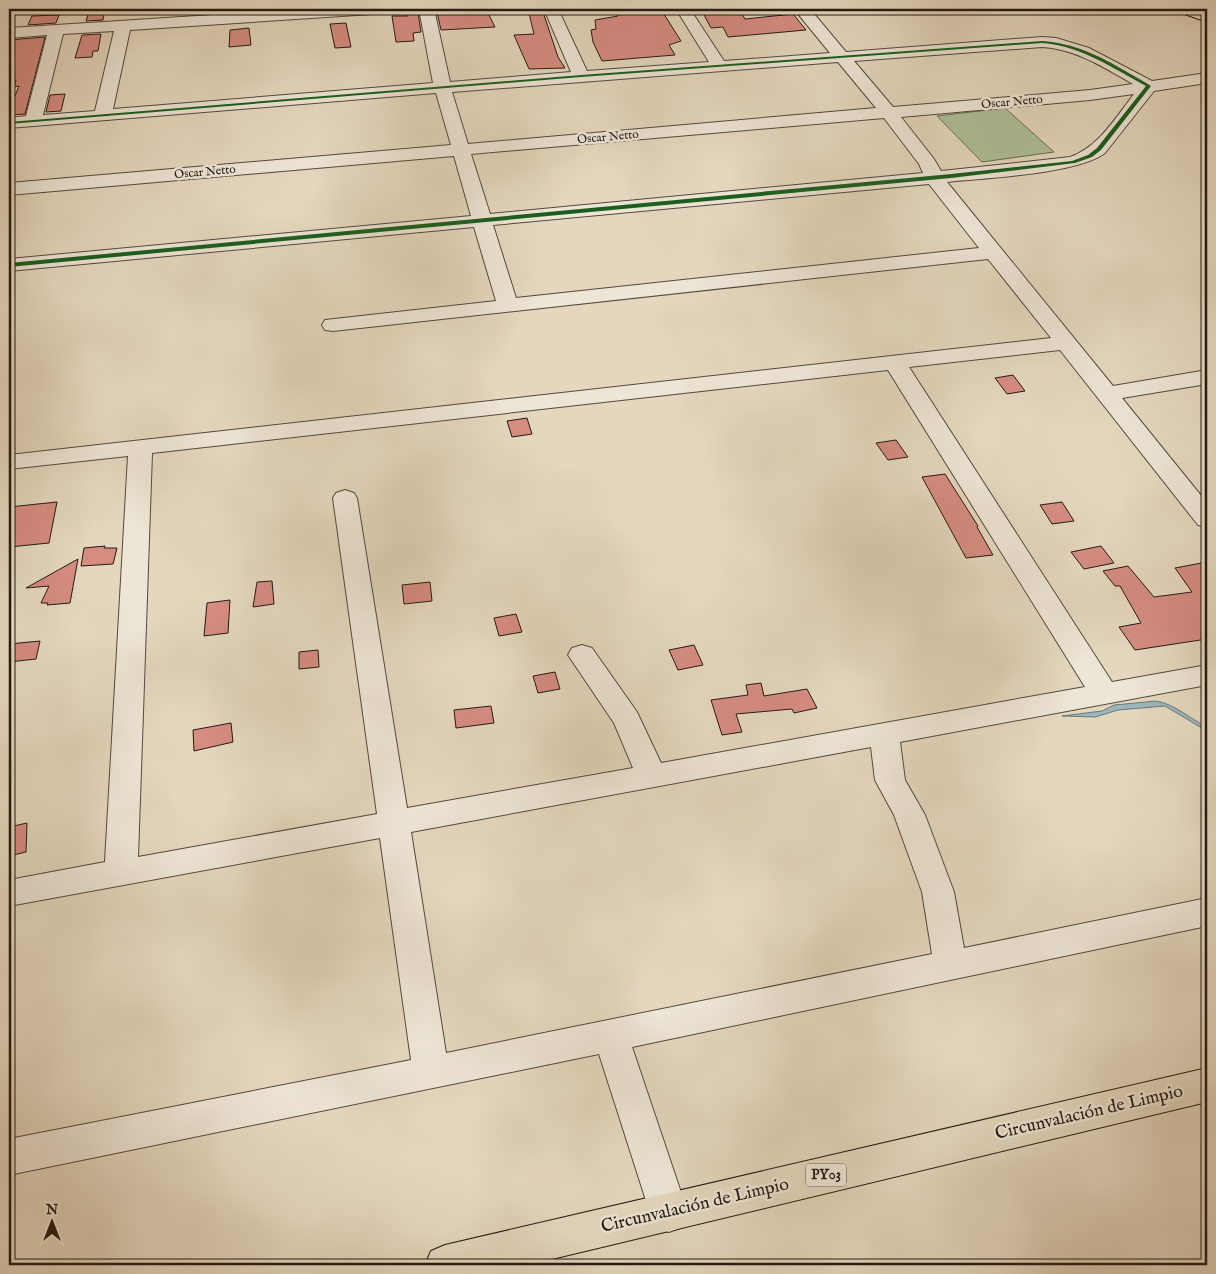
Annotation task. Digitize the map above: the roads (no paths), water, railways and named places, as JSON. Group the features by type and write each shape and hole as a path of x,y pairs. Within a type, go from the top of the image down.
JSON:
{"main road":[{"path":"1184,9 1207,17"},
{"name":"Circunvalación de Limpio","path":"444,1265 1207,1085"}],"street":[{"path":"104,115 131,25 142,9"},
{"path":"9,33 131,25 274,12 372,9"},
{"path":"426,9 442,87 508,306"},
{"path":"551,9 581,76"},
{"path":"683,9 719,65"},
{"path":"802,9 889,113 928,163 934,178 1207,518"},
{"path":"32,121 56,30"},
{"path":"9,123 719,65 1055,42 1077,48 1149,86 1099,149 1090,156 1065,163 934,178 9,265"},
{"name":"Oscar Netto","path":"9,189 1090,95 1207,78"},
{"path":"333,325 994,252"},
{"path":"9,462 1067,343"},
{"path":"895,362 1104,693"},
{"path":"1107,394 1207,377"},
{"path":"121,872 140,448"},
{"path":"345,498 431,1073"},
{"path":"582,655 627,720 651,775"},
{"path":"9,893 1207,675"},
{"path":"884,733 890,780 909,816 938,892 950,964"},
{"path":"9,1157 612,1036 950,964 1207,912"},
{"path":"612,1036 669,1212"}],"water":[{"path":"1156,701 1176,708 1207,727 1207,731 1165,706 1118,710 1095,717 1062,716 1102,711 1114,705"}]}
